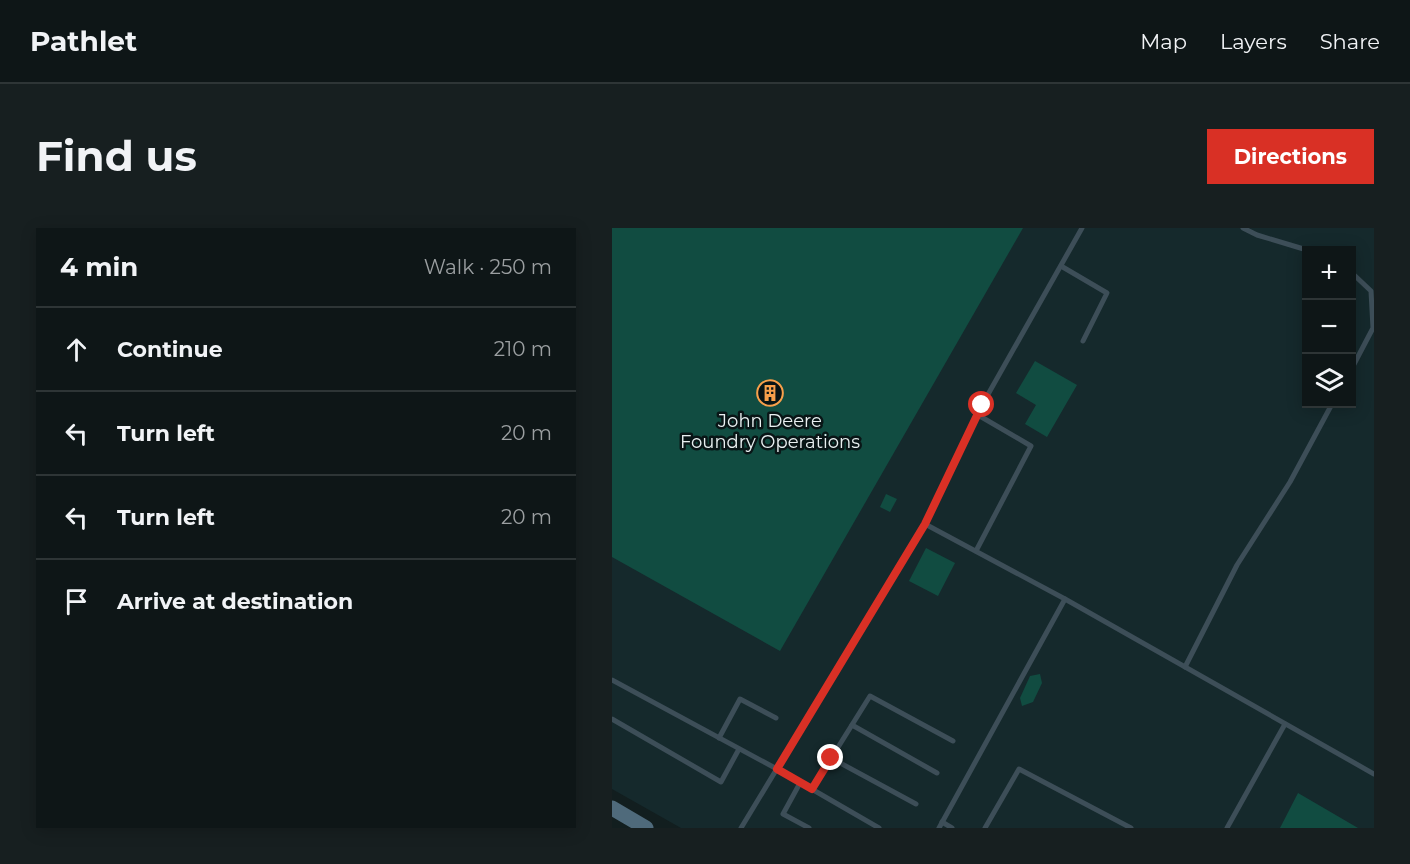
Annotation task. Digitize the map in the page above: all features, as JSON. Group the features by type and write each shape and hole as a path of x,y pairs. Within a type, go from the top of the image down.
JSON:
{"street":[{"path":"613,811 646,828"}],"lane":[{"path":"741,828 925,524 978,415 1082,228"},
{"path":"1244,228 1257,235 1302,249"},
{"path":"1061,266 1107,293 1083,341"},
{"path":"1356,277 1371,291 1373,328 1356,360"},
{"path":"1185,667 1237,565 1290,483 1330,408"},
{"path":"976,551 1031,446 978,415"},
{"path":"925,524 1065,599 1374,774"},
{"path":"952,828 941,825 1065,599"},
{"path":"612,680 777,769 879,828"},
{"path":"812,789 870,696 953,741"},
{"path":"719,738 740,699 776,718"},
{"path":"612,719 721,782 739,749"},
{"path":"852,724 937,773"},
{"path":"1227,828 1285,724"},
{"path":"831,758 916,804"},
{"path":"985,828 1019,769 1131,828"},
{"path":"800,783 783,814 809,828"}],"shaded area":[{"path":"612,228 1374,228 1374,828 681,828 612,789"}],"building":[{"name":"John Deere Foundry Operations","path":"612,228 1023,228 780,651 612,557"},
{"path":"1035,361 1077,385 1047,437 1025,424 1036,405 1016,393"},
{"path":"886,494 897,499 890,512 880,507"},
{"path":"926,548 955,563 938,596 909,581"},
{"path":"1040,674 1042,683 1033,702 1022,706 1020,698 1030,676"},
{"path":"1298,793 1358,828 1280,828"}],"place":[{"name":"John Deere Foundry Operations","path":"770,393"}],"route":[{"path":"831,758 812,789 777,769 925,524 982,405"}]}
